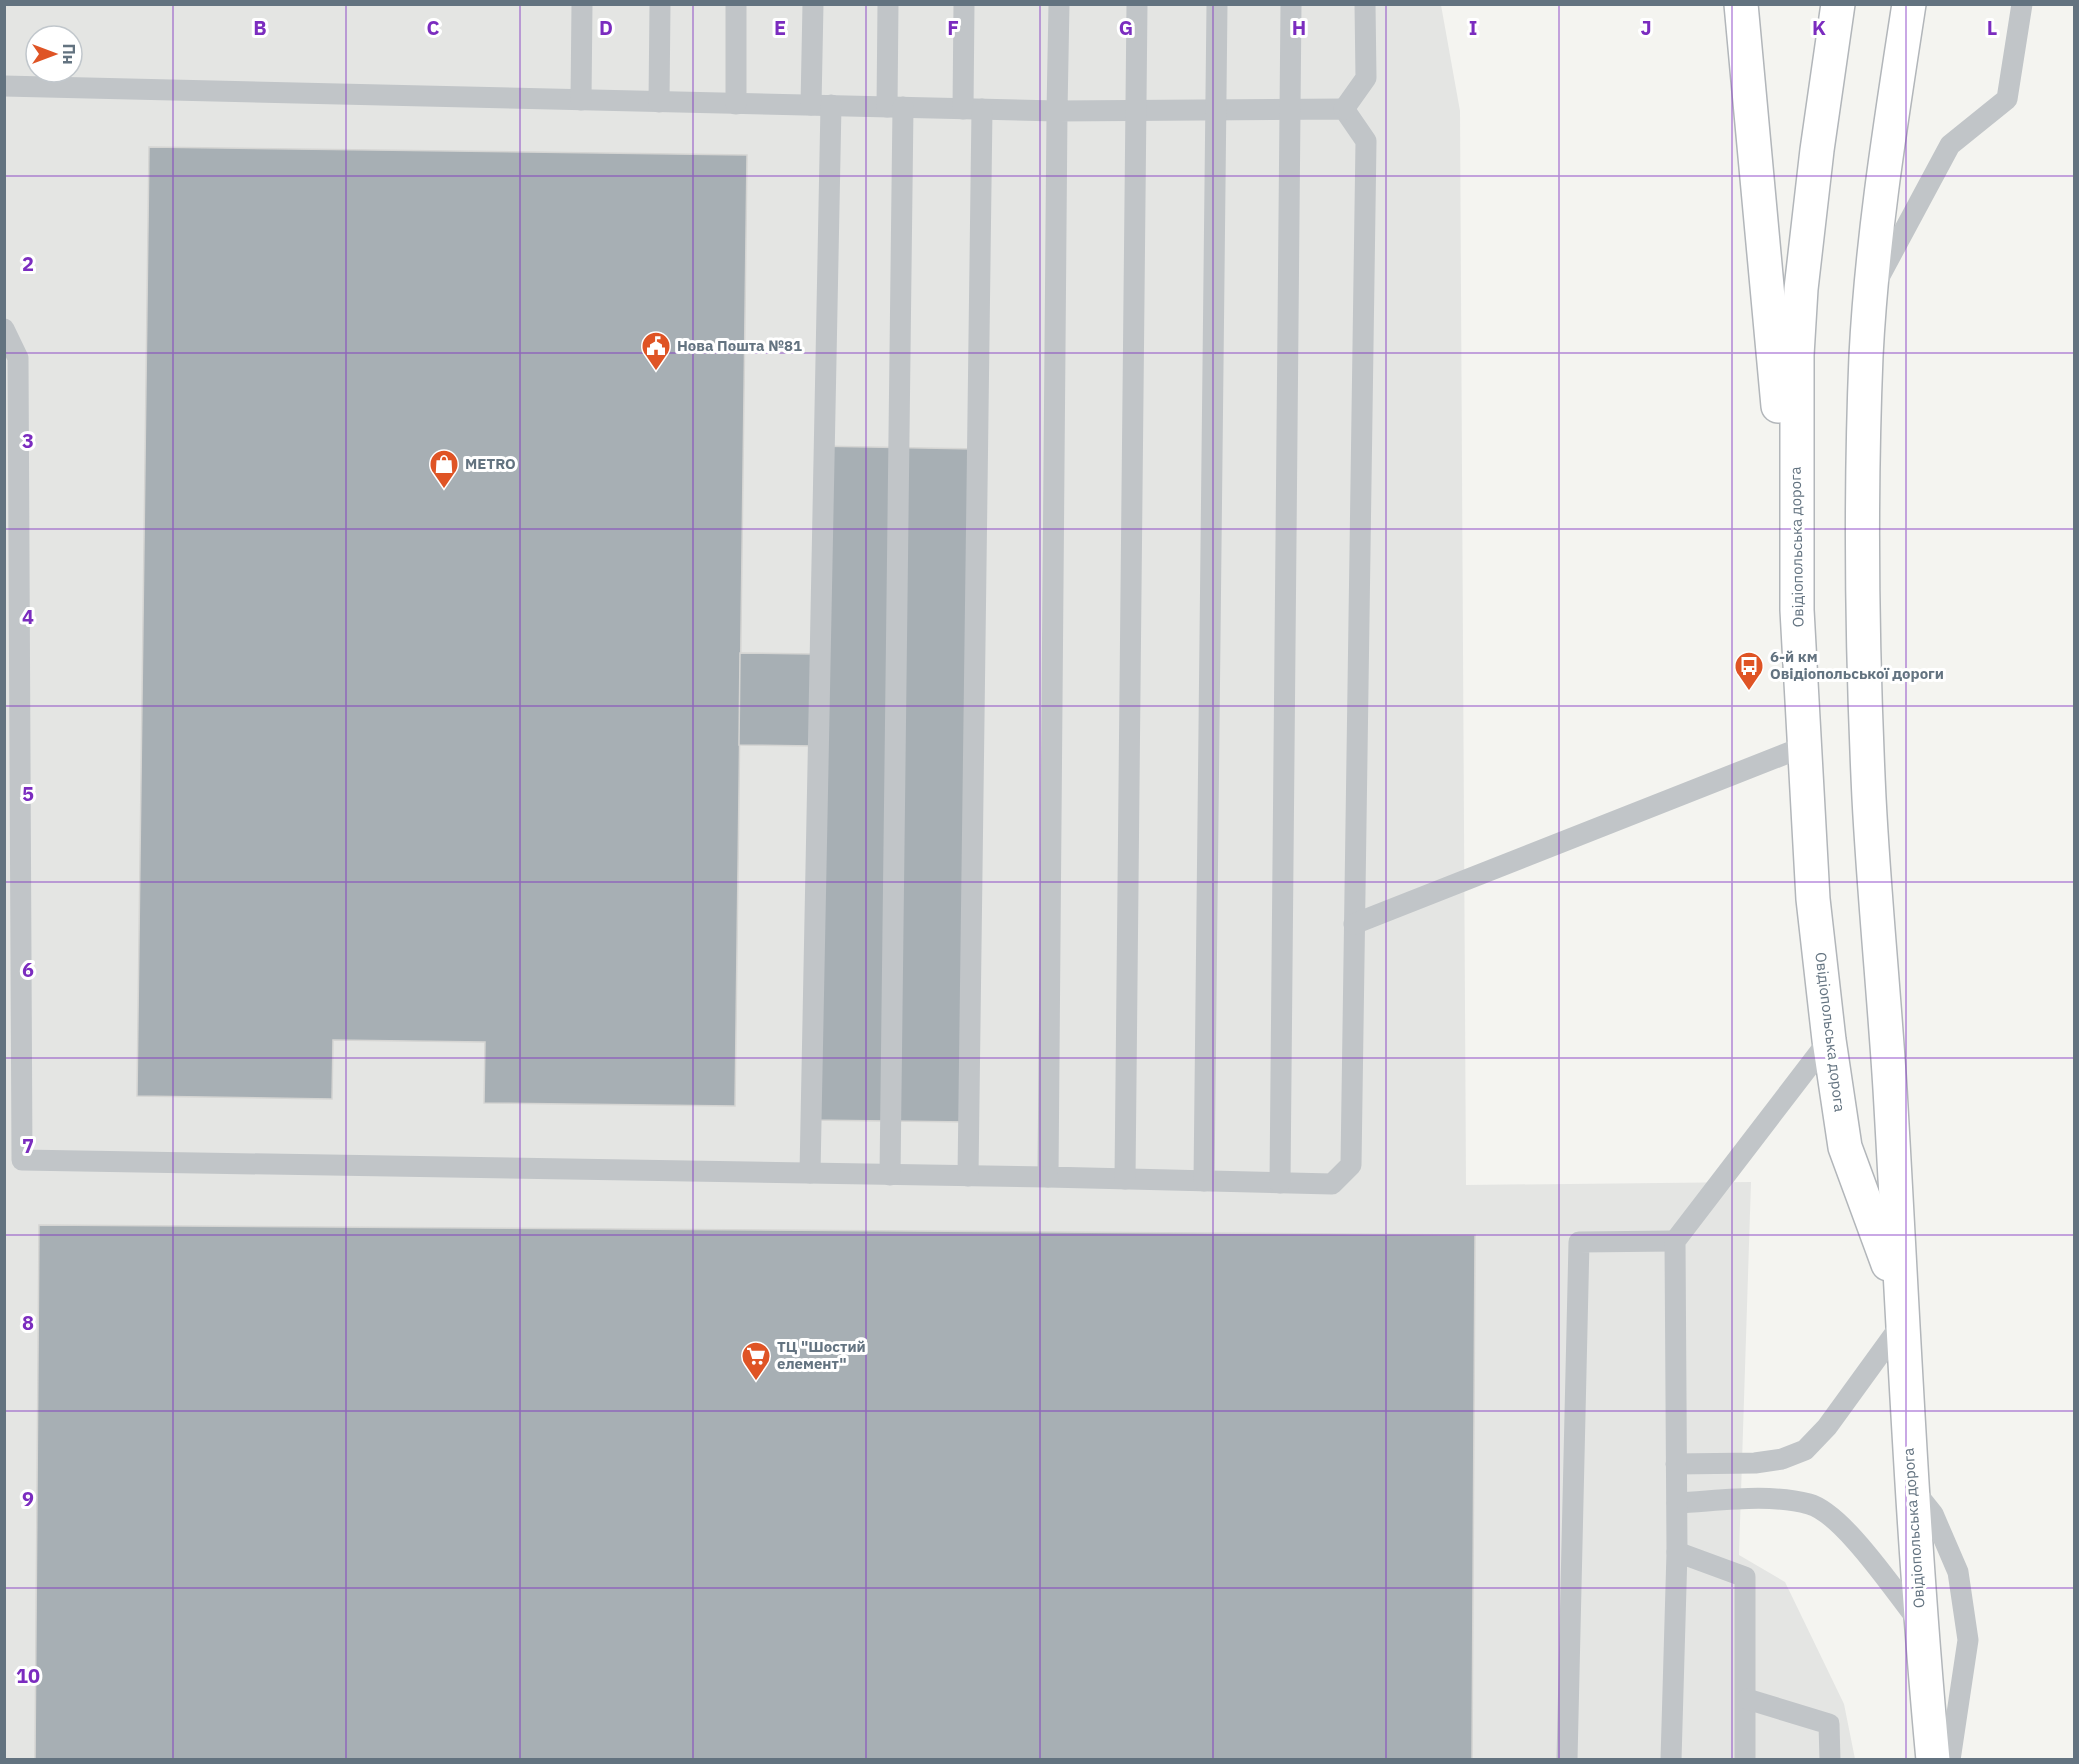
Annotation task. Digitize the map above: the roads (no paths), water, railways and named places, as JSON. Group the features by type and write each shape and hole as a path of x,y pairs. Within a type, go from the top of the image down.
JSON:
{"main road":[{"path":"1742,4 1797,610"},
{"name":"Овідіопольська дорога","path":"1838,4 1817,150 1801,300 1797,366 1797,610 1803,747 1814,899 1829,1040 1845,1148 1900,1311"},
{"name":"Овідіопольська дорога","path":"1909,4 1886,159 1870,295 1866,358 1865,706 1890,1088 1900,1311 1920,1623 1933,1760"}],"lane":[{"path":"581,100 582,4"},
{"path":"659,102 660,4"},
{"path":"736,4 736,104"},
{"path":"810,1173 821,105 813,4"},
{"path":"888,4 895,107 890,1175"},
{"path":"964,4 973,109 968,1176"},
{"path":"1048,1178 1059,4"},
{"path":"1125,1179 1137,4"},
{"path":"1204,1181 1216,4"},
{"path":"1280,1183 1291,4"},
{"path":"1344,109 1366,78 1365,4"},
{"path":"1870,295 1950,145 2007,99 2022,4"},
{"path":"4,86 1057,111 1344,109"},
{"path":"4,329 18,358 22,1160 1332,1184 1351,1165 1366,141 1344,109"},
{"path":"1354,924 1803,747"},
{"path":"1671,1760 1677,1552 1675,1241 1829,1040"},
{"path":"1567,1760 1579,1242 1675,1241"},
{"path":"1676,1464 1755,1462 1782,1459 1805,1450 1827,1427 1900,1311"},
{"path":"1912,1489 1933,1514 1958,1572 1968,1640 1950,1760"},
{"path":"1677,1503 1757,1499 1811,1504 1832,1516 1920,1623"},
{"path":"1677,1552 1745,1577 1747,1699 1745,1760"},
{"path":"1747,1699 1829,1724 1830,1760"}],"place":[{"name":"Нова Пошта №81","path":"656,372"},
{"name":"METRO","path":"444,490"},
{"name":"6-й км Овідіопольської дороги","path":"1749,692"},
{"name":"ТЦ \"Шостий елемент\"","path":"756,1382"}]}
